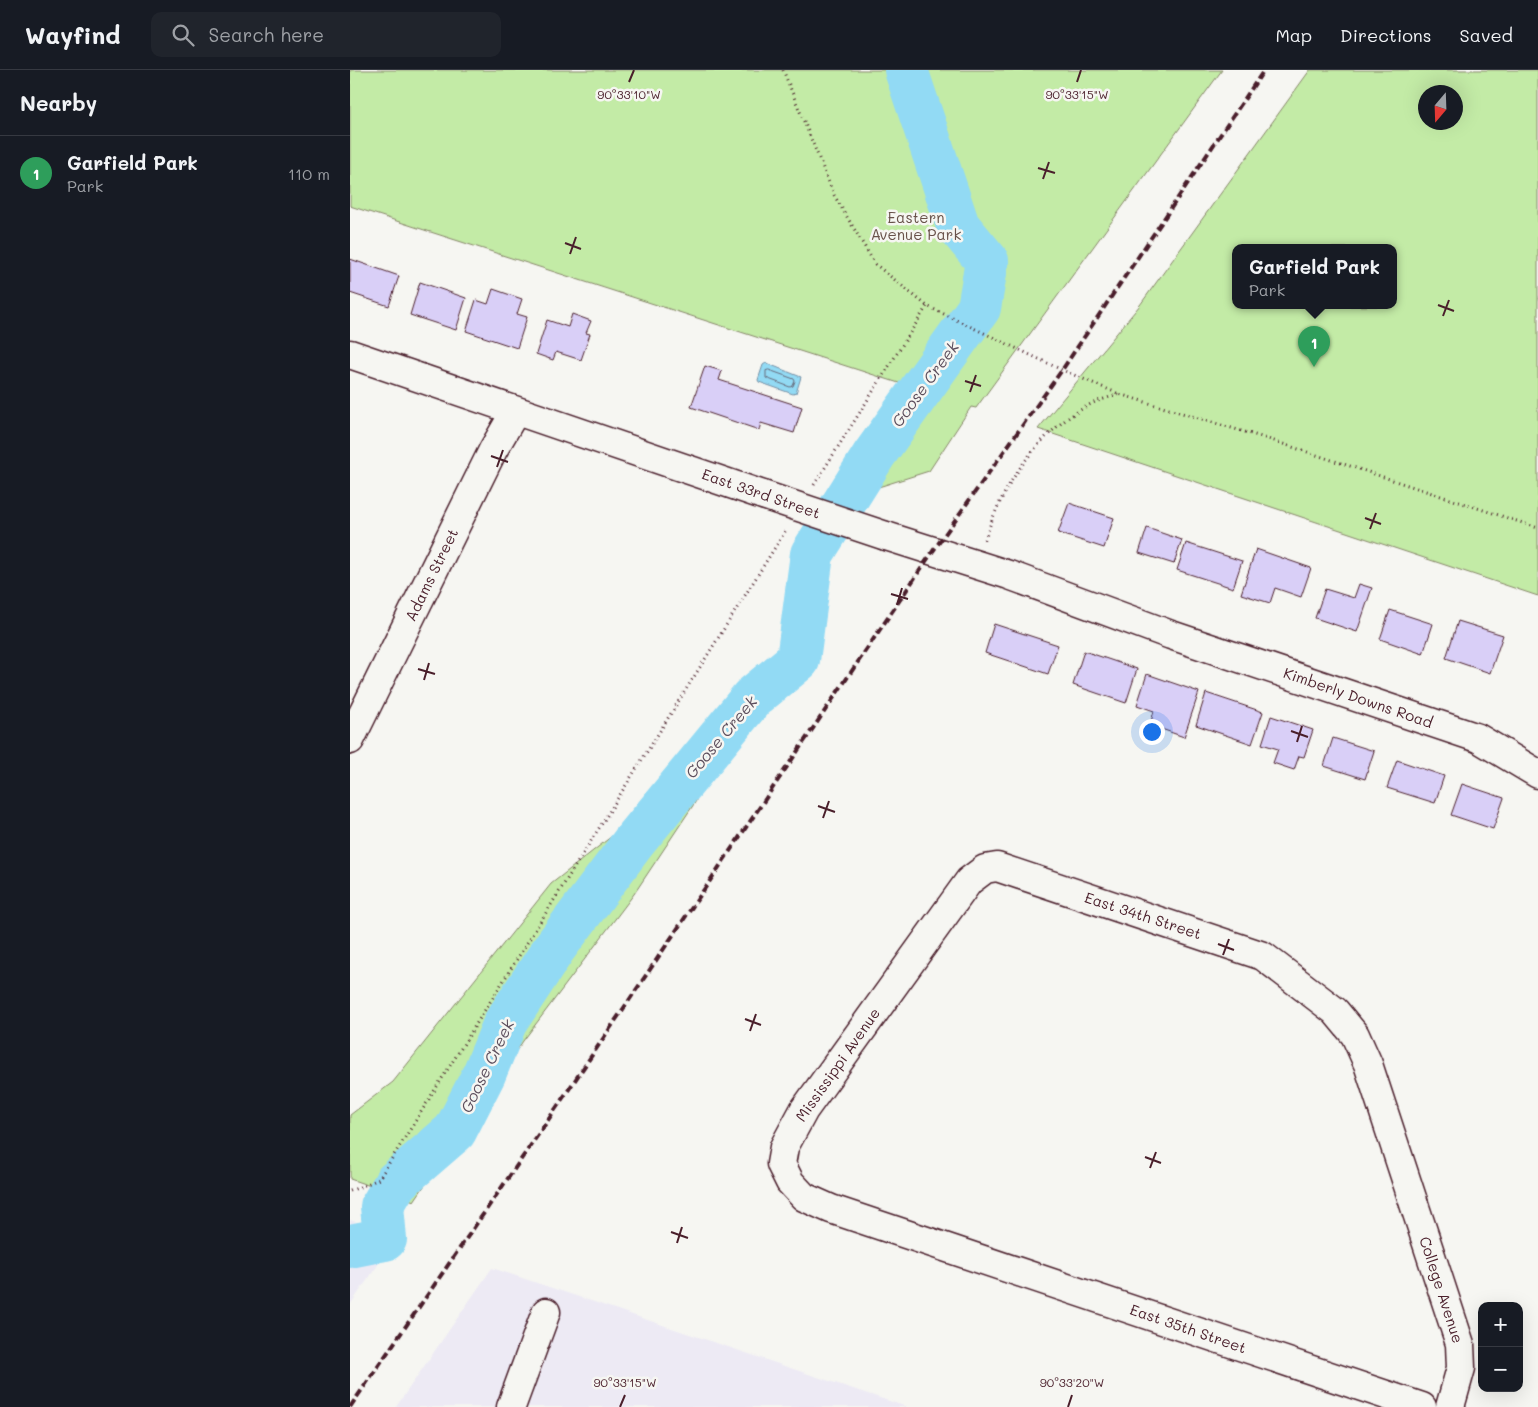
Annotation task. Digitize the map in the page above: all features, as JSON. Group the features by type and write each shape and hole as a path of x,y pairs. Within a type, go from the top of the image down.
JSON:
{"street":[{"name":"East 33rd Street","path":"350,354 515,412 886,536 1009,575 1171,635"},
{"name":"Adams Street","path":"350,740 494,450 515,412"},
{"name":"Kimberly Downs Road","path":"1171,635 1478,738 1538,774"},
{"name":"East 34th Street","path":"934,930 968,881 985,869 996,867 1264,956 1335,1011 1355,1035 1368,1064 1404,1174"},
{"name":"Mississippi Avenue","path":"934,930 804,1110 784,1147 781,1164 790,1182 804,1197 831,1209 954,1250"},
{"name":"College Avenue","path":"1404,1174 1460,1344 1461,1368 1450,1407"},
{"name":"East 35th Street","path":"954,1250 1422,1407"},
{"path":"511,1407 546,1312"}],"path":[{"path":"783,70 834,195 875,264 926,306 1062,370 1119,394 1268,439 1538,528"},
{"path":"811,491 926,306"},
{"path":"978,565 991,521 1013,478 1048,434 1090,404 1119,394"},
{"path":"350,1191 379,1179 790,524"}],"shaded area":[{"path":"350,1220 398,1236 350,1305"},
{"path":"492,1268 907,1407 396,1407"}],"green space":[{"name":"Eastern Avenue Park","path":"350,70 1222,70 976,408 971,407 929,471 869,490 936,395 350,206"},
{"path":"1310,70 1538,70 1538,596 1038,429 1140,305"},
{"path":"692,773 696,801 634,894 523,1041 414,1201 350,1179 350,1115 393,1082 551,884"}],"water":[{"path":"766,363 801,377 796,393 793,394 759,382 763,365"}],"building":[{"path":"350,259 399,276 389,306 350,293"},
{"path":"420,282 466,298 456,330 410,315"},
{"path":"493,289 522,299 517,314 527,317 517,348 466,331 476,300 488,304"},
{"path":"572,314 591,321 586,333 590,334 581,360 556,352 553,360 536,354 547,320 568,327"},
{"path":"705,366 722,371 719,380 802,407 794,433 761,423 759,430 691,407"},
{"path":"1069,503 1114,518 1104,548 1058,533"},
{"path":"1147,528 1182,540 1174,564 1139,553"},
{"path":"1186,543 1242,561 1233,588 1177,570"},
{"path":"1256,549 1311,568 1301,597 1275,588 1270,603 1241,594"},
{"path":"1359,584 1372,588 1357,632 1315,618 1325,589 1354,598"},
{"path":"1390,610 1433,624 1423,654 1380,639"},
{"path":"1458,621 1503,635 1490,673 1446,658"},
{"path":"994,624 1058,645 1048,674 985,653"},
{"path":"1084,651 1137,669 1126,703 1073,685"},
{"path":"1147,674 1199,692 1184,737 1150,725 1154,711 1137,705"},
{"path":"1206,693 1263,712 1252,744 1196,725"},
{"path":"1271,716 1313,730 1304,757 1299,756 1294,770 1273,763 1278,749 1262,744"},
{"path":"1333,738 1374,751 1365,779 1324,766"},
{"path":"1397,760 1444,776 1435,803 1387,788"},
{"path":"1462,784 1504,798 1493,829 1451,815"}],"waterway":[{"name":"Goose Creek","path":"350,1246 385,1239 382,1206 396,1182 455,1131 484,1074 505,1023 555,947 633,843 752,698 798,660 812,554 874,455 979,308 987,261 958,226 906,70"}],"railway":[{"path":"350,1407 542,1129 933,551 1062,370 1264,70"}],"place":[{"name":"Garfield Park","path":"1314,367"}]}
